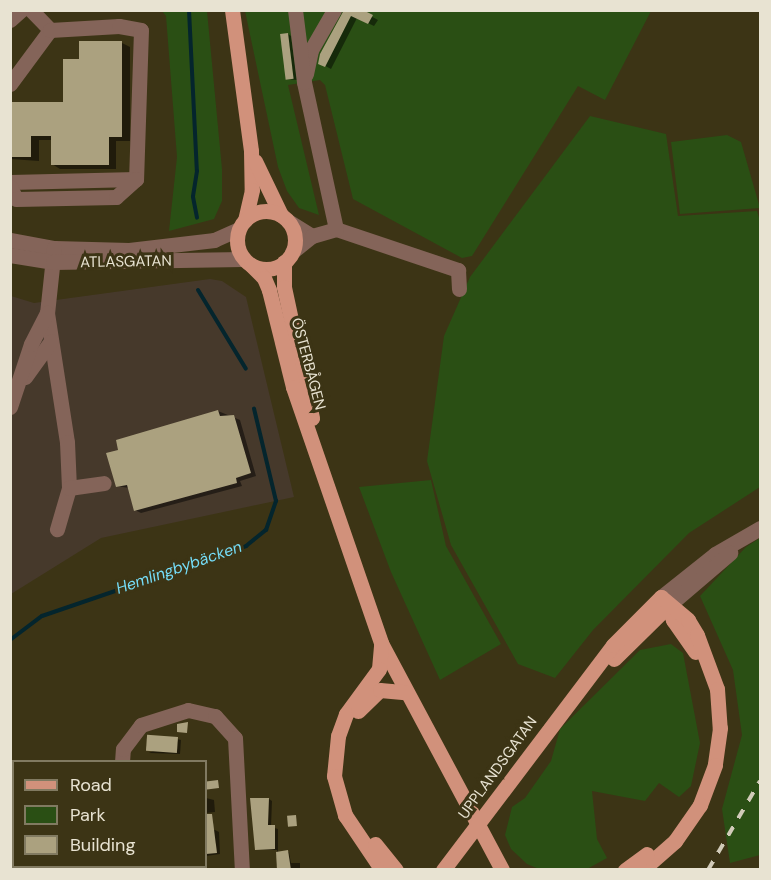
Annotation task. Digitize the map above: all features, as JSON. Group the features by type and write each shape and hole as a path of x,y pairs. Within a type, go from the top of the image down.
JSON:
{"main road":[{"path":"232,10 251,152 252,190 242,224 238,249 247,262 272,268 288,257 295,238 251,152"},
{"path":"242,224 263,211 284,218"},
{"name":"ÖSTERBÅGEN","path":"288,257 284,287 324,476"},
{"name":"ÖSTERBÅGEN","path":"247,262 264,278 293,387 376,619 381,643 405,692 425,721"},
{"path":"625,870 654,850 682,818 701,782 709,747 710,709 703,675 690,641 673,620 665,601"},
{"path":"642,870 660,856 689,824 709,786 719,738 717,689 709,662 688,620 665,601"},
{"name":"UPPLANDSGATAN","path":"443,870 454,863 503,790 568,702 665,601"},
{"name":"ÖSTERBÅGEN","path":"376,619 399,659 425,721 502,870"},
{"path":"381,643 378,669 346,714 338,736 334,776 345,815 382,870"},
{"path":"396,870 353,812 344,776 343,756 353,717 365,700 388,689 405,692"}],"street":[{"path":"10,20 21,10"},
{"path":"10,187 16,199 116,197 136,179 141,30 119,26 50,30 31,10"},
{"path":"295,10 304,82 336,229"},
{"path":"304,82 311,50 334,10"},
{"path":"10,84 50,30"},
{"path":"10,182 136,179"},
{"path":"284,218 312,236"},
{"name":"ATLASGATAN","path":"10,240 53,255 129,250 182,246 214,240 242,224"},
{"path":"288,257 312,236 336,229 459,270 459,289"},
{"name":"ATLASGATAN","path":"10,255 247,262"},
{"path":"53,255 47,313 67,442 69,488 57,529"},
{"path":"13,400 15,373 47,313"},
{"path":"13,400 51,340"},
{"path":"69,488 104,483"},
{"path":"665,601 760,528"},
{"path":"122,760 123,749 141,725 188,710 215,716 235,738 242,870"}],"shaded area":[{"path":"210,279 222,281 246,297 294,497 101,538 11,594 11,296 34,303"}],"green space":[{"path":"162,11 207,11 222,169 222,201 214,219 169,231 177,157 166,16"},
{"path":"245,11 651,11 605,100 578,86 472,256 462,258 353,199 325,85 320,80 288,85 319,215 299,208 287,191 278,167"},
{"path":"590,116 666,134 678,216 757,211 760,221 760,487 689,533 593,630 555,678 518,664 451,545 427,461 444,336 470,277"},
{"path":"727,135 741,142 760,208 680,214 671,142"},
{"path":"431,480 446,546 501,644 440,680 391,572 359,487"},
{"path":"760,538 760,855 730,863 722,809 742,735 733,670 700,596 746,547"},
{"path":"671,644 683,653 700,743 691,786 679,797 659,783 645,801 592,791 597,839 607,858 587,869 539,869 527,864 511,849 505,835 512,807 525,798 551,761 560,729 640,650"}],"building":[{"path":"344,10 363,10 373,15 368,24 351,16 325,67 318,64 320,54"},
{"path":"288,33 294,79 286,80 280,34"},
{"path":"79,41 122,41 122,137 109,137 109,165 51,165 51,136 31,136 31,157 10,157 12,102 63,102 63,59 79,59"},
{"path":"218,410 220,416 234,415 251,473 236,478 237,483 134,511 127,485 116,487 106,453 118,450 116,440"},
{"path":"188,722 187,733 177,732 177,724"},
{"path":"147,735 178,737 177,753 146,751"},
{"path":"218,780 219,788 207,789 207,781"},
{"path":"250,798 269,798 268,825 275,825 275,849 255,850"},
{"path":"207,814 212,814 217,853 207,854"},
{"path":"296,815 297,826 288,827 287,816"},
{"path":"288,850 291,870 277,870 276,852"}],"waterway":[{"name":"Hemlingbybäcken","path":"189,10 197,171 193,197 197,218"},
{"name":"Hemlingbybäcken","path":"198,290 246,369"},
{"name":"Hemlingbybäcken","path":"10,640 42,616 246,546 266,530 276,501 254,409"}],"railway":[{"path":"708,870 760,781"}]}
